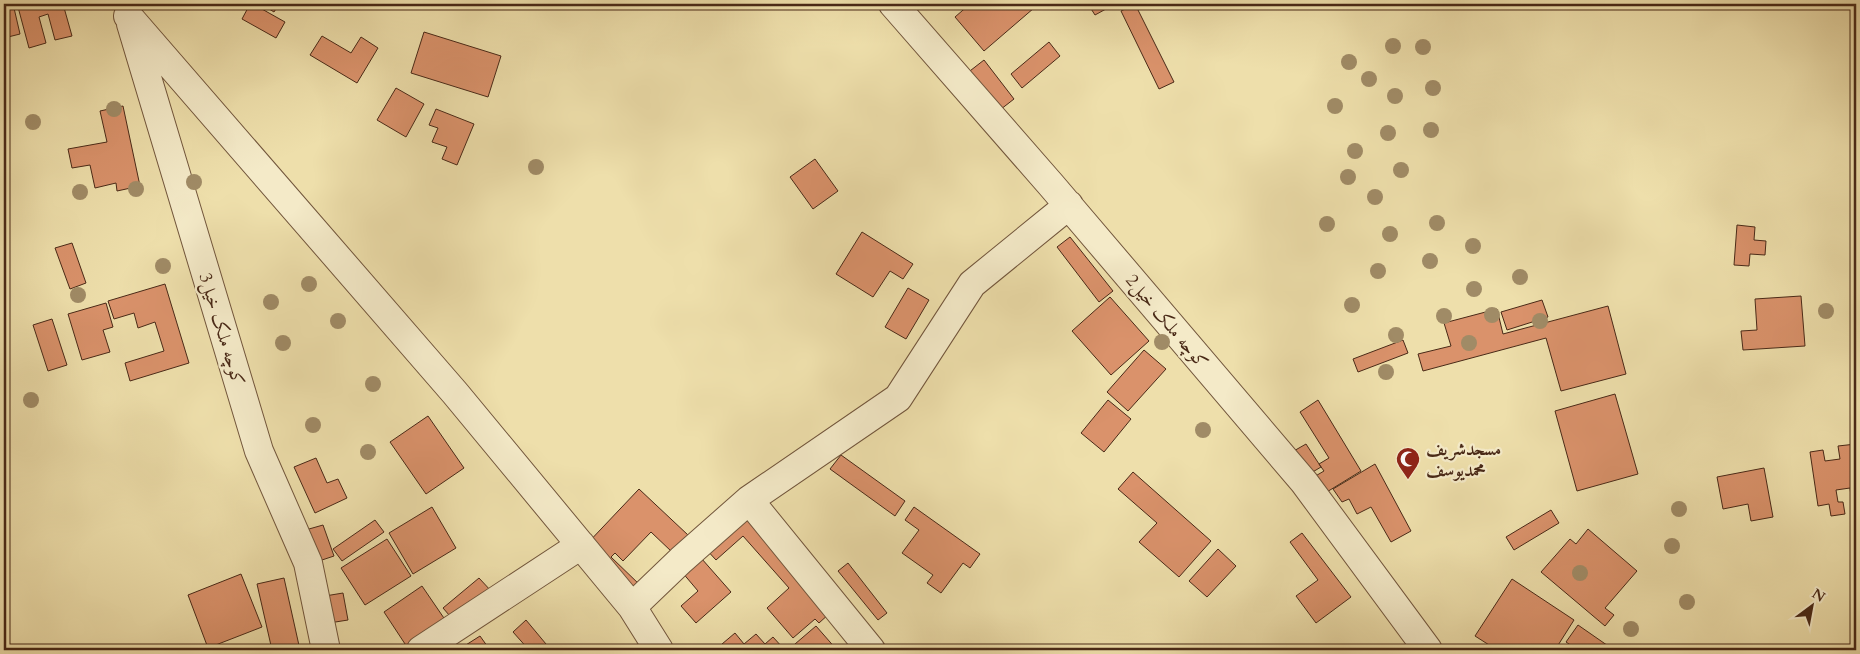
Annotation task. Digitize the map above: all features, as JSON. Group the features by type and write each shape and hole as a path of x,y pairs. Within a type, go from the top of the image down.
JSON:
{"street":[{"name":"کوچه ملک خیل2","path":"893,4 1069,205 1304,482 1428,650"},
{"path":"127,10 455,393 632,607 659,650"},
{"name":"کوچه ملک خیل3","path":"127,10 259,451 308,563 326,650"},
{"path":"632,607 681,560 749,500 898,398 972,284 1069,205"},
{"path":"749,500 871,650"},
{"path":"421,650 581,545"}],"building":[{"path":"30,4 63,4 72,36 55,40 48,14 39,17 46,43 29,48 18,7"},
{"path":"250,4 285,22 276,38 242,19"},
{"path":"261,4 279,4 274,12"},
{"path":"970,4 1030,4 1034,8 984,51 955,17"},
{"path":"1088,4 1115,4 1095,15"},
{"path":"1135,4 1174,82 1159,89 1121,11"},
{"path":"14,8 20,34 4,38 4,11"},
{"path":"424,32 501,56 488,97 411,73"},
{"path":"322,36 351,53 361,37 378,48 357,83 310,55"},
{"path":"1049,42 1060,56 1022,88 1011,74"},
{"path":"984,60 1014,99 996,113 966,74"},
{"path":"396,88 424,104 406,137 377,120"},
{"path":"123,106 140,186 117,191 116,183 95,188 90,165 72,168 68,149 107,142 100,111"},
{"path":"436,109 474,124 457,165 442,159 447,147 432,142 438,128 429,125"},
{"path":"815,159 838,191 813,209 790,177"},
{"path":"1737,225 1755,227 1754,240 1766,241 1765,255 1750,254 1749,266 1734,265"},
{"path":"862,232 913,264 903,279 890,271 873,297 836,274"},
{"path":"1070,237 1113,291 1099,302 1057,247"},
{"path":"72,243 86,283 70,289 55,248"},
{"path":"165,284 189,363 130,381 125,363 164,351 155,322 138,328 134,313 114,319 108,301"},
{"path":"908,288 929,300 906,339 885,327"},
{"path":"1801,296 1805,346 1743,350 1741,331 1757,330 1755,299"},
{"path":"1110,297 1149,341 1111,375 1072,331"},
{"path":"1542,300 1548,317 1507,330 1501,312"},
{"path":"106,303 113,327 103,330 110,352 82,360 68,314"},
{"path":"1608,306 1626,374 1561,391 1546,338 1423,371 1418,354 1451,346 1444,323 1497,309 1503,334"},
{"path":"52,319 67,365 48,371 33,325"},
{"path":"1403,340 1408,353 1358,372 1353,359"},
{"path":"1144,350 1166,369 1128,411 1107,392"},
{"path":"1615,394 1638,474 1577,491 1555,411"},
{"path":"1108,400 1131,419 1104,452 1081,433"},
{"path":"1318,400 1361,471 1317,498 1307,481 1324,471 1319,464 1329,458 1300,412"},
{"path":"428,416 464,468 426,494 390,442"},
{"path":"1306,444 1321,467 1306,476 1292,452"},
{"path":"1856,444 1856,503 1852,504 1850,488 1836,490 1838,502 1843,502 1845,514 1831,516 1829,504 1818,506 1810,452 1823,450 1825,461 1840,459 1838,446"},
{"path":"841,455 905,501 895,516 830,469"},
{"path":"316,458 327,483 338,479 347,498 315,513 294,467"},
{"path":"1375,464 1411,531 1391,542 1371,507 1357,514 1349,499 1342,502 1333,489"},
{"path":"1764,468 1773,517 1751,521 1748,504 1723,509 1717,477"},
{"path":"1133,472 1211,541 1179,577 1139,542 1157,523 1118,489"},
{"path":"639,489 688,535 672,552 651,532 623,561 615,553 611,557 641,586 633,594 584,547"},
{"path":"432,507 456,548 413,574 389,533"},
{"path":"914,507 980,554 970,568 963,563 941,593 927,583 933,575 902,553 919,530 905,520"},
{"path":"1551,510 1559,523 1514,550 1506,537"},
{"path":"743,515 830,613 819,623 815,619 793,638 767,608 789,588 743,536 716,560 705,548"},
{"path":"375,520 384,532 342,561 333,549"},
{"path":"323,525 334,556 313,563 302,531"},
{"path":"1588,529 1637,571 1605,608 1614,615 1605,626 1541,572 1570,539 1576,544"},
{"path":"1302,533 1351,597 1316,623 1296,596 1318,580 1290,542"},
{"path":"387,539 411,576 365,605 341,568"},
{"path":"1218,549 1236,566 1207,597 1189,581"},
{"path":"694,550 731,592 696,623 681,606 698,591 676,565"},
{"path":"848,563 887,613 878,620 838,571"},
{"path":"241,574 262,627 208,648 188,595"},
{"path":"284,578 300,650 272,650 257,584"},
{"path":"479,578 492,592 456,623 443,608"},
{"path":"1512,579 1574,620 1555,650 1497,650 1475,636"},
{"path":"422,586 448,624 409,650 384,612"},
{"path":"343,593 348,620 329,623 325,596"},
{"path":"526,620 551,650 529,650 513,632"},
{"path":"1578,625 1614,650 1578,650 1566,642"},
{"path":"816,626 837,650 788,650"},
{"path":"735,633 744,644 756,634 765,644 773,637 783,648 781,650 728,650 722,644"},
{"path":"480,636 490,650 458,650"}],"place":[{"name":"مسجدشریف محمدیوسف","path":"1408,480"}]}
